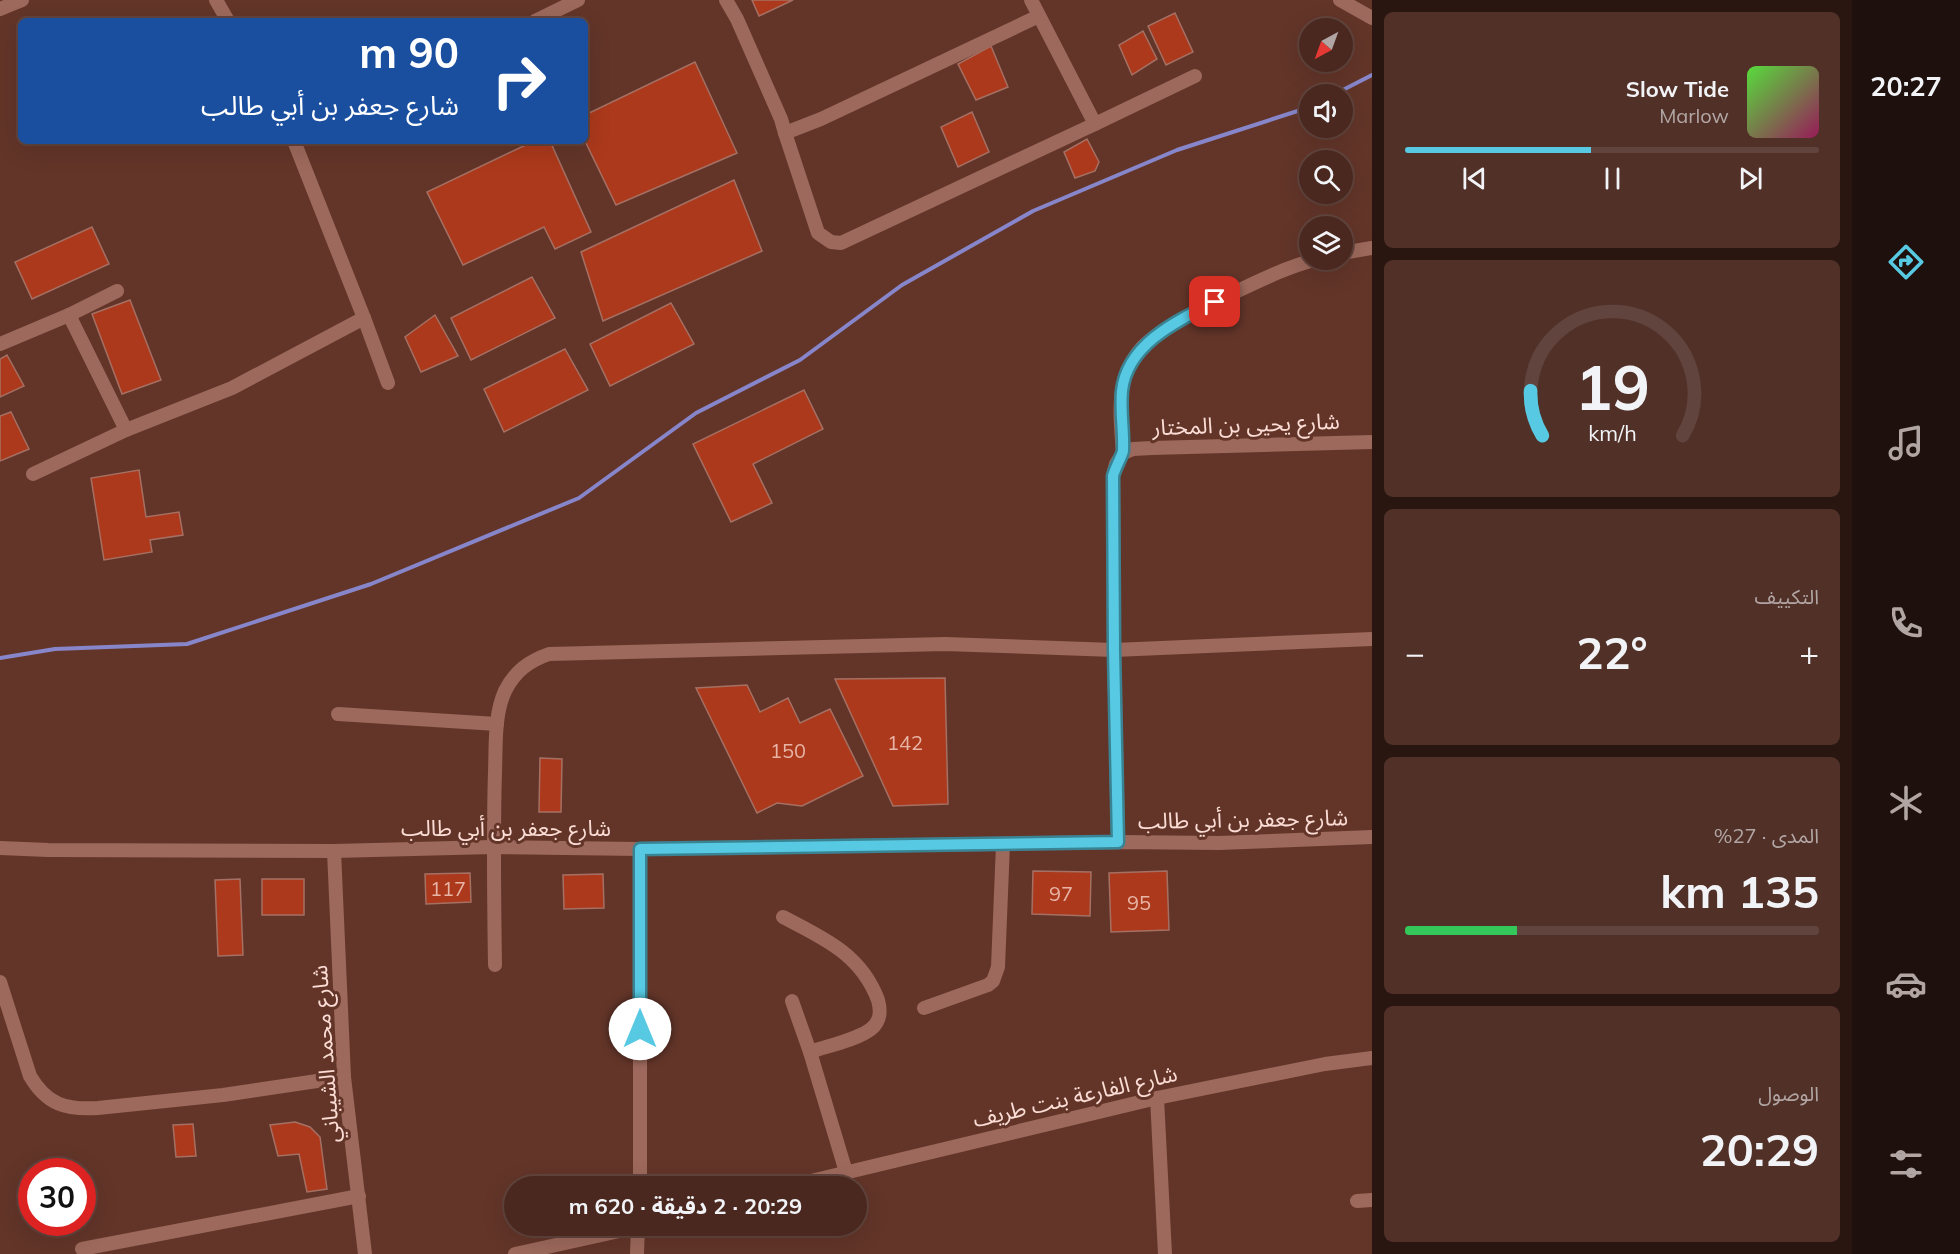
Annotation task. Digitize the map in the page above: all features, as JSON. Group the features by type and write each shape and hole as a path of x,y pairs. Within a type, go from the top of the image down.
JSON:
{"street":[{"path":"0,9 22,0"},
{"path":"216,0 226,18"},
{"path":"541,18 578,0"},
{"path":"726,0 737,19 781,120 818,233 831,242 841,243 1195,75"},
{"path":"1030,0 1095,124"},
{"path":"1340,0 1372,18"},
{"path":"785,133 821,119 1039,16"},
{"path":"295,144 364,318 387,383"},
{"path":"1353,251 1372,248"},
{"path":"1118,842 1113,476 1116,464 1123,453 1122,388 1127,371 1135,356 1148,342 1207,306 1286,268 1299,264"},
{"path":"0,344 69,315 117,291"},
{"path":"69,315 126,430"},
{"path":"33,474 126,430 232,388 364,318"},
{"name":"شارع يحيى بن المختار","path":"1123,453 1134,449 1152,448 1372,442"},
{"path":"495,965 493,847 497,724 504,693 521,669 532,660 549,654 945,644 1114,650 1372,639"},
{"path":"338,714 497,724"},
{"name":"شارع جعفر بن أبي طالب","path":"0,848 334,851 493,847 640,849 1118,842 1219,843 1372,837"},
{"path":"924,1008 988,985 993,981 998,967 1003,844"},
{"path":"640,849 640,1176"},
{"name":"شارع محمد الشيباني","path":"334,851 344,1077 364,1254"},
{"path":"783,917 838,946 872,984 881,1009 873,1028 863,1034 810,1052"},
{"path":"0,982 30,1076 37,1087 56,1104 78,1109 98,1108 223,1095 344,1077"},
{"path":"792,1000 846,1172"},
{"name":"شارع الفارعة بنت طريف","path":"830,1176 1157,1098 1325,1064 1372,1058"},
{"path":"1157,1098 1165,1254"},
{"path":"82,1249 359,1196"},
{"path":"1357,1201 1372,1200"},
{"path":"515,1254 595,1236"},
{"path":"637,1254 638,1236"}],"building":[{"path":"752,0 793,0 759,16"},
{"path":"1175,13 1193,52 1166,65 1148,26"},
{"path":"1143,31 1157,59 1132,75 1119,45"},
{"path":"991,46 1008,87 976,100 958,64"},
{"path":"695,62 737,153 616,205 586,144 588,114"},
{"path":"972,112 989,152 958,167 941,127"},
{"path":"1087,139 1099,162 1095,171 1075,178 1064,152"},
{"path":"528,144 551,144 591,232 555,249 544,227 463,265 427,192"},
{"path":"734,180 762,251 603,321 581,252"},
{"path":"92,227 109,264 32,299 15,262"},
{"path":"532,277 555,318 471,360 451,318"},
{"path":"130,300 161,380 122,394 92,314"},
{"path":"671,303 694,344 610,386 590,344"},
{"path":"435,315 458,356 421,372 405,337"},
{"path":"565,349 588,390 504,432 484,389"},
{"path":"7,355 24,386 0,397 0,359"},
{"path":"804,390 823,429 753,464 772,503 731,522 693,444"},
{"path":"11,412 29,449 0,461 0,416"},
{"path":"139,470 146,517 179,512 183,535 150,540 152,552 104,560 91,478"},
{"path":"945,678 948,804 893,806 835,679"},
{"path":"747,685 760,712 788,698 800,723 830,709 863,776 802,806 777,803 757,813 696,688"},
{"path":"540,758 562,759 561,812 539,812"},
{"path":"1033,871 1091,872 1090,916 1032,914"},
{"path":"1167,871 1169,930 1111,932 1109,873"},
{"path":"470,873 471,902 426,904 425,874"},
{"path":"603,874 604,908 564,909 563,875"},
{"path":"240,879 243,955 218,956 215,880"},
{"path":"262,879 304,879 304,915 262,915"},
{"path":"295,1122 310,1127 320,1137 327,1189 307,1192 299,1154 278,1156 270,1125"},
{"path":"193,1124 196,1156 176,1157 173,1125"}],"waterway":[{"path":"1353,85 1372,75"},
{"path":"0,658 55,649 187,644 371,584 579,498 696,413 800,360 902,285 1033,211 1177,150 1299,111"}],"route":[{"path":"640,1029 640,849 1118,842 1113,476 1116,464 1123,453 1122,388 1135,356 1148,342 1215,302"}]}
